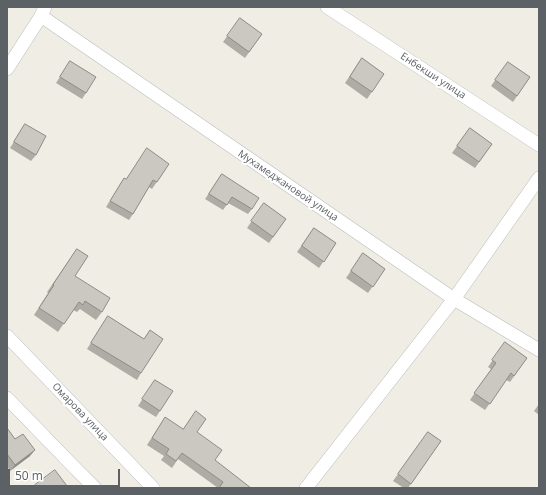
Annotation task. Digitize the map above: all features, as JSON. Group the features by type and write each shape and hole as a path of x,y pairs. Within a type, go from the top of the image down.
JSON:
{"street":[{"name":"Енбекши улица","path":"327,7 539,145"},
{"path":"7,70 43,12"},
{"name":"Мухамеджановой улица","path":"43,12 454,299 539,350"},
{"path":"306,488 454,299 539,178"},
{"name":"Омарова улица","path":"7,336 153,488"},
{"path":"7,398 95,488"}],"building":[{"path":"240,18 262,34 249,52 227,36"},
{"path":"362,58 384,74 372,92 350,77"},
{"path":"70,61 96,77 86,93 60,77"},
{"path":"508,62 530,77 517,96 495,80"},
{"path":"25,124 46,136 36,155 14,142"},
{"path":"470,128 492,144 479,162 457,146"},
{"path":"147,148 169,164 157,182 153,180 133,214 110,201 124,178 126,179"},
{"path":"222,174 259,198 252,209 232,197 227,205 209,194"},
{"path":"264,203 286,219 273,237 251,221"},
{"path":"314,228 336,243 324,262 302,246"},
{"path":"77,249 88,256 75,276 110,298 102,312 85,301 83,305 79,302 64,324 39,308"},
{"path":"363,253 385,269 373,287 351,271"},
{"path":"108,316 144,339 150,330 163,339 141,373 91,343"},
{"path":"505,342 527,358 514,376 511,373 490,404 474,393 496,363 492,360"},
{"path":"155,380 173,391 160,411 142,399"},
{"path":"196,411 206,419 197,432 222,450 215,460 251,488 219,488 223,482 182,453 176,461 166,454 169,449 152,438 165,417 183,429"},
{"path":"7,428 15,439 23,434 35,450 15,465 7,454"},
{"path":"428,432 441,441 411,484 398,474"},
{"path":"55,470 67,486 65,488 38,488 35,485"}]}
